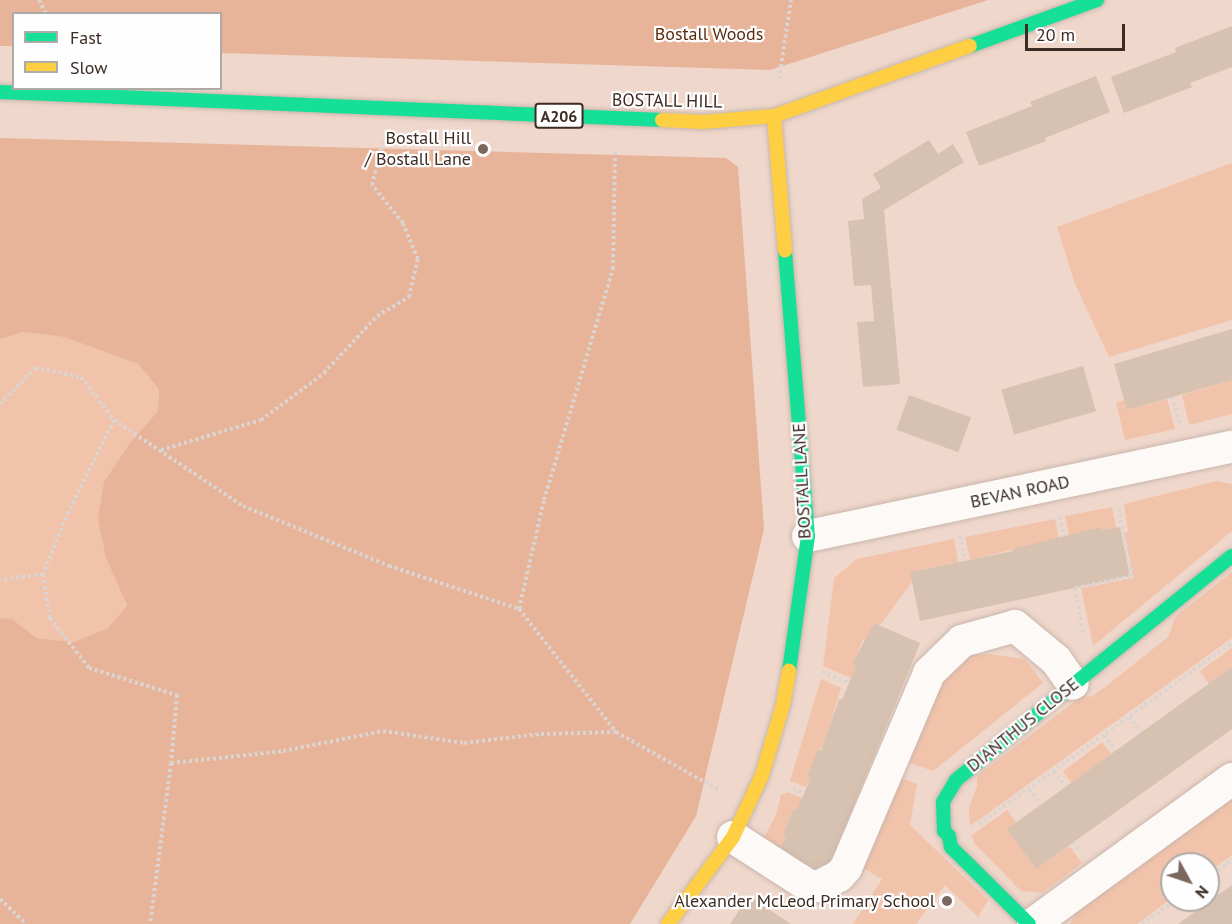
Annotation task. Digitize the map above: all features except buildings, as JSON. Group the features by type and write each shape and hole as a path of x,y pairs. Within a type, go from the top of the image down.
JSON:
{"street":[{"name":"BOSTALL HILL","path":"0,92 703,122 774,116 1097,0"},
{"name":"BOSTALL LANE","path":"668,924 734,837 768,758 783,705 800,603 808,536 774,116"},
{"name":"BEVAN ROAD","path":"808,536 1232,447"},
{"name":"DIANTHUS CLOSE","path":"951,847 949,836 944,831 943,802 956,780 1232,556"},
{"path":"734,837 809,886 820,886 839,876 846,868 929,673 962,641 1015,626 1056,660 1082,677"},
{"path":"951,847 1031,924 1232,779"}],"path":[{"path":"774,116 791,0"},
{"path":"160,450 261,420 324,373 377,316 409,297 418,259 403,223 372,185 390,109"},
{"path":"519,609 544,500 613,269 616,119"},
{"path":"0,404 35,368 81,377 114,420 243,506 389,566 519,609 616,732 748,806"},
{"path":"114,420 66,517 43,574 50,618 89,668 177,695 171,763 150,924"},
{"path":"1082,677 1075,588 1132,576 1112,472"},
{"path":"0,580 43,574"},
{"path":"951,847 1232,643"},
{"path":"830,675 849,683"},
{"path":"1129,717 1141,732"},
{"path":"171,763 283,751 383,731 464,743 541,734 616,732"},
{"path":"1104,735 1115,751"},
{"path":"1054,771 1066,787"},
{"path":"1029,789 1041,805"},
{"path":"0,899 26,924"},
{"path":"1142,924 1160,911"}],"shaded area":[{"path":"1232,163 1232,320 1109,357 1075,284 1057,227"},
{"path":"23,332 64,337 138,364 159,389 158,411 129,444 104,482 106,558 127,604 108,628 74,642 37,638 12,619 0,618 0,339"},
{"path":"1232,380 1232,414 1189,425 1182,395"},
{"path":"1167,399 1175,429 1125,440 1116,403 1125,400 1128,410"},
{"path":"1217,481 1232,484 1232,531 1093,646 1081,588 1133,578 1124,532 1128,531 1124,504"},
{"path":"1112,507 1116,528 1102,530 1101,527 1069,536 1065,516"},
{"path":"1055,519 1059,538 970,560 965,537"},
{"path":"954,539 958,562 910,572 912,582 880,625 874,623 866,640 863,640 853,663 856,665 851,678 823,666 834,578 857,559"},
{"path":"1232,572 1232,638 970,826 969,808 977,786 977,776 1082,696 1091,697 1109,684 1168,637 1176,616"},
{"path":"1232,648 1232,667 1209,684 1200,671"},
{"path":"989,654 1025,659 1043,683 933,771 905,761 941,673 959,656"},
{"path":"821,679 841,688 830,723 832,725 808,776 811,777 806,787 790,781"},
{"path":"1102,742 1111,754 1072,783 1063,771"},
{"path":"896,776 917,784 910,825 988,900 978,917 945,885 916,924 853,924 882,879 858,865"},
{"path":"787,792 802,798 797,810 793,809 783,834 786,836 779,853 760,845 776,815 781,795"},
{"path":"1232,793 1232,855 1220,864 1220,852 1160,852 1160,907 1137,924 1070,924 1082,900"},
{"path":"1007,810 1016,822 1008,829 1036,869 1069,846 1082,863 1042,893 1021,891 975,844 971,836"}],"green space":[{"name":"Bostall Woods","path":"0,0 988,0 770,70 222,53 222,12 12,12 12,46 0,46"},
{"path":"0,138 726,158 738,167 764,529 696,816 630,924 0,924 0,618 12,619 37,638 74,642 108,628 127,605 106,558 98,519 104,482 129,444 158,411 159,389 138,364 64,337 23,332 0,339"}],"traffic: fast":[{"path":"970,46 1097,0"},
{"path":"0,92 662,120"},
{"path":"785,251 808,536 789,671"},
{"path":"1029,924 951,847 949,836 944,831 943,802 956,780 1232,556"}],"traffic: slow":[{"path":"662,120 703,122 774,116 970,46"},
{"path":"774,116 785,251"},
{"path":"668,924 733,837 762,775 783,705 789,671"}],"place":[{"name":"Bostall Hill / Bostall Lane","path":"483,149"},
{"name":"Alexander McLeod Primary School","path":"947,901"}]}
